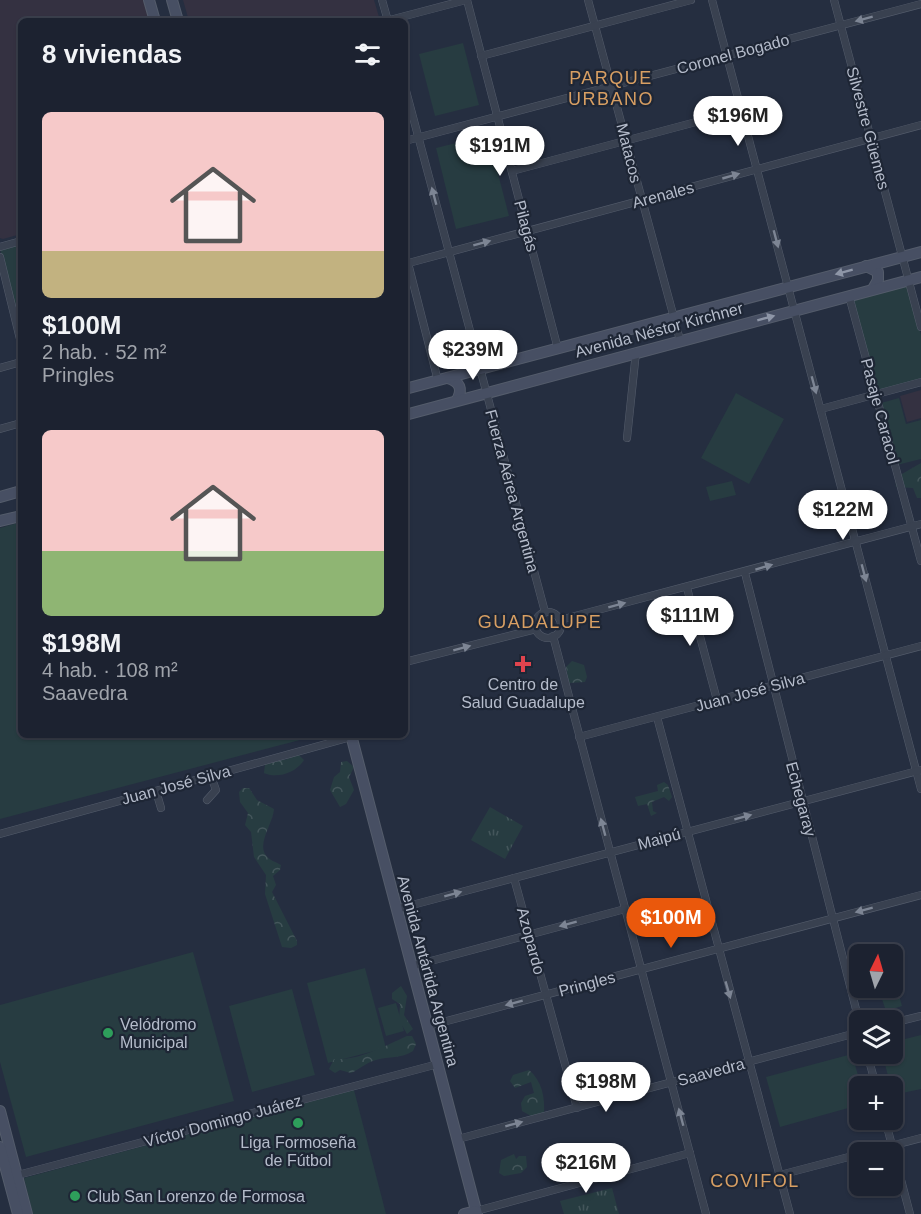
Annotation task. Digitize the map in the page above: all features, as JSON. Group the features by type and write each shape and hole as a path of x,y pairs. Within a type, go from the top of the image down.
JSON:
{"main road":[{"path":"149,0 154,18"},
{"path":"172,0 177,18"},
{"name":"Avenida Néstor Kirchner","path":"408,388 921,252"},
{"path":"866,266 878,272 878,280 873,289"},
{"name":"Avenida Néstor Kirchner","path":"408,414 921,277"},
{"path":"443,379 459,384 457,400"},
{"path":"0,497 18,492"},
{"path":"0,521 18,517"},
{"name":"Avenida Antártida Argentina","path":"352,738 477,1212"},
{"path":"0,1111 18,1214"},
{"path":"0,1147 27,1214"},
{"path":"464,1214 477,1212"}],"street":[{"path":"382,0 386,18"},
{"path":"398,18 466,0"},
{"name":"Pilagás","path":"466,0 558,348"},
{"name":"Matacos","path":"588,0 680,340"},
{"path":"481,56 691,0"},
{"path":"712,0 886,656 919,770 921,789"},
{"name":"Silvestre Güemes","path":"834,0 921,327"},
{"name":"Coronel Bogado","path":"408,140 921,4"},
{"name":"Fuerza Aérea Argentina","path":"408,99 545,612"},
{"path":"512,171 741,110"},
{"name":"Arenales","path":"408,262 921,125"},
{"path":"0,247 18,242"},
{"path":"0,257 18,331"},
{"path":"408,269 443,379"},
{"name":"Pasaje Caracol","path":"849,296 921,561"},
{"path":"627,438 636,352"},
{"path":"0,368 18,363"},
{"path":"820,409 921,382"},
{"path":"0,429 18,424"},
{"path":"560,620 745,573 921,524"},
{"name":"Echegaray","path":"745,573 801,801 856,1010"},
{"path":"687,588 717,700"},
{"path":"545,612 557,615 560,620 560,630 553,636 543,636 536,629 537,619 545,612"},
{"path":"408,661 536,629"},
{"path":"553,636 706,1214"},
{"name":"Juan José Silva","path":"579,737 921,646"},
{"path":"657,717 789,1214"},
{"name":"Juan José Silva","path":"0,834 344,738"},
{"name":"Maipú","path":"397,909 919,770"},
{"path":"207,800 216,790 211,776"},
{"path":"156,791 161,808"},
{"name":"Azopardo","path":"514,878 577,1108"},
{"name":"Pringles","path":"428,1026 921,895"},
{"path":"412,966 625,909"},
{"path":"903,1020 921,1016"},
{"name":"Saavedra","path":"458,1139 849,1035"},
{"name":"Víctor Domingo Juárez","path":"13,1176 438,1064"},
{"path":"903,1143 921,1138"},
{"path":"477,1212 690,1153"},
{"path":"780,1175 849,1157"},
{"path":"903,1188 910,1214"}],"shaded area":[{"path":"0,0 145,0 150,18 18,18 18,235 0,238"},
{"path":"183,0 374,0 379,17 375,18 188,18"},
{"path":"921,390 921,418 907,422 900,396"}],"green space":[{"path":"463,43 479,105 435,116 419,54"},
{"path":"488,135 509,216 456,229 436,148"},
{"path":"18,245 18,324 0,249"},
{"path":"907,282 921,335 921,380 877,392 851,297"},
{"path":"736,393 784,419 749,484 701,458"},
{"path":"899,398 906,424 921,420 921,459 897,465 881,403"},
{"path":"921,463 921,498 917,498 913,488 896,487 895,478"},
{"path":"732,481 736,495 710,501 706,487"},
{"path":"18,523 18,738 308,738 0,819 0,528"},
{"path":"572,661 584,665 587,677 585,682 569,683 566,667"},
{"path":"298,754 304,760 301,765 286,774 264,773 265,764 277,759 285,760"},
{"path":"347,761 354,767 349,777 354,790 346,804 340,807 330,790 334,777 340,772 341,762"},
{"path":"664,782 668,785 672,797 669,801 664,797 652,802 653,811 657,813 651,816 647,804 638,806 635,797 658,791 657,785"},
{"path":"243,788 249,788 257,800 274,809 263,849 268,858 281,865 280,870 273,876 276,885 272,892 297,941 297,945 291,948 282,947 265,894 266,875 254,857 251,832 245,825 248,813 240,802 239,792"},
{"path":"490,807 523,826 505,859 471,840"},
{"name":"Velódromo Municipal","path":"193,952 234,1101 26,1157 0,1062 0,1005"},
{"path":"365,968 386,1048 328,1063 307,983"},
{"path":"401,986 407,996 404,1015 413,1029 407,1034 399,1020 400,1004 392,999 392,993"},
{"path":"292,989 315,1075 252,1092 229,1006"},
{"path":"882,998 900,998 902,1006 886,1010"},
{"path":"396,1003 404,1031 386,1036 378,1008"},
{"path":"921,1035 921,1089 903,1093 903,1076 888,1076 885,1064 903,1064 903,1040"},
{"path":"412,1036 416,1044 413,1051 408,1054 372,1061 351,1073 340,1070 335,1073 329,1069 334,1059 362,1055"},
{"path":"849,1055 849,1064 855,1064 858,1076 849,1076 849,1108 780,1127 766,1077"},
{"path":"529,1070 540,1084 544,1102 544,1114 533,1117 522,1111 521,1103 525,1096 534,1093 531,1082 515,1088 510,1081 513,1075"},
{"name":"Liga Formoseña de Fútbol","path":"354,1090 386,1214 33,1214 24,1178"},
{"path":"514,1154 516,1159 519,1156 526,1156 527,1167 521,1173 504,1176 499,1173 501,1160"},
{"path":"612,1188 619,1214 564,1214 560,1201"}],"place":[{"name":"Centro de Salud Guadalupe","path":"523,664"},
{"name":"Velódromo Municipal","path":"108,1033"},
{"name":"Liga Formoseña de Fútbol","path":"298,1123"},
{"name":"Club San Lorenzo de Formosa","path":"75,1196"}],"district":[{"name":"PARQUE URBANO","path":"611,88"},
{"name":"GUADALUPE","path":"540,622"},
{"name":"COVIFOL","path":"755,1181"}]}
